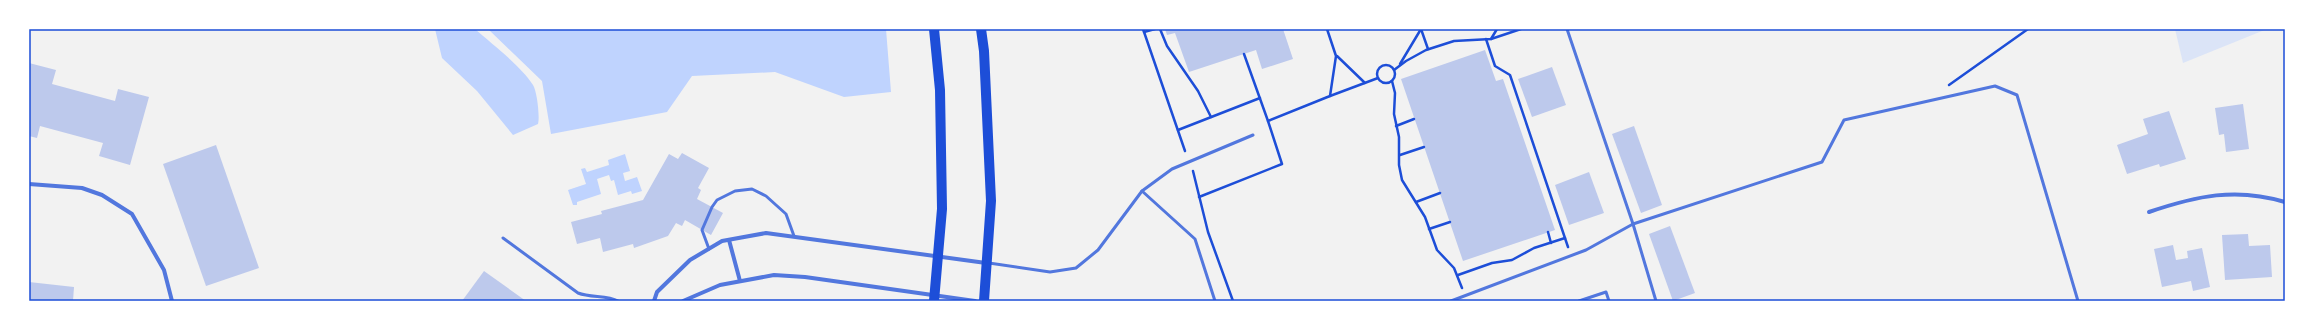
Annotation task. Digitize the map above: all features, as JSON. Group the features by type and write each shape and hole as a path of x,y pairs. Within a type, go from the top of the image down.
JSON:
{"main road":[{"path":"934,29 940,90 942,209 934,298"},
{"path":"981,29 984,50 991,201 984,301"}],"street":[{"path":"29,184 82,188 102,196 132,214 164,270 172,301"},
{"path":"2149,212 2187,199 2211,195 2237,195 2285,202"},
{"path":"654,301 657,292 690,260 729,240 766,233 987,263"},
{"path":"729,240 740,281"},
{"path":"683,301 720,285 774,275 934,298 975,301"}],"lane":[{"path":"1567,29 1633,224 1656,301"},
{"path":"1451,301 1586,250 1633,224 1822,162 1844,120 1995,86 2017,95 2078,301"},
{"path":"987,263 1050,272 1076,268 1098,250 1142,191 1172,169 1253,136"},
{"path":"709,249 702,230 712,207 717,200 735,191 752,189 766,196 786,214 794,236"},
{"path":"1142,191 1195,239 1215,301"},
{"path":"503,238 578,293 588,297 612,298 618,301"},
{"path":"1579,301 1606,292 1609,301"}],"path":[{"path":"1155,29 1144,30 1186,151"},
{"path":"1160,29 1167,46 1198,91 1211,118"},
{"path":"1327,29 1336,56 1330,96"},
{"path":"1421,29 1428,49"},
{"path":"1394,70 1421,29"},
{"path":"1491,39 1497,29"},
{"path":"1398,66 1428,49 1454,41 1491,39 1521,29"},
{"path":"1945,88 2028,29"},
{"path":"1486,39 1495,66 1510,75 1571,256"},
{"path":"1199,197 1282,164 1244,54"},
{"path":"1336,56 1365,83"},
{"path":"1392,81 1384,83 1378,78 1377,72 1383,65 1389,66 1394,70 1395,76 1392,81 1395,93 1396,126 1400,137 1399,165 1402,180 1416,202 1437,250 1448,261 1458,275 1465,296"},
{"path":"1268,121 1378,78"},
{"path":"1178,130 1260,98"},
{"path":"1396,126 1414,119"},
{"path":"1400,155 1424,147"},
{"path":"1193,171 1208,232 1233,301"},
{"path":"1416,202 1440,193"},
{"path":"1429,229 1450,222"},
{"path":"1548,232 1551,243"},
{"path":"1458,275 1492,263 1512,260 1534,248 1565,238"}],"shaded area":[{"path":"2175,29 2267,29 2183,63"}],"water":[{"path":"435,29 475,29 506,56 521,70 533,85 538,104 538,124 513,135 477,91 442,58"},
{"path":"488,29 886,29 891,92 844,97 775,72 692,76 667,112 551,134 542,81"},
{"path":"625,154 630,171 623,173 625,181 637,177 642,191 632,194 631,191 618,195 614,180 611,181 609,175 597,179 601,194 577,202 577,205 573,205 568,190 586,184 581,169 585,168 587,172 609,165 608,160"}],"building":[{"path":"1165,29 1283,29 1293,59 1262,69 1256,50 1189,72 1175,33 1167,35"},
{"path":"1485,50 1496,81 1503,79 1555,230 1463,261 1401,79"},
{"path":"29,63 56,70 52,84 115,101 118,89 149,97 130,165 99,156 103,143 40,126 37,138 29,136"},
{"path":"1552,67 1566,105 1532,117 1518,79"},
{"path":"2243,104 2249,149 2226,152 2224,134 2219,135 2215,108"},
{"path":"2169,111 2186,159 2160,167 2159,164 2127,174 2117,145 2148,134 2143,119"},
{"path":"1634,126 1662,205 1641,213 1612,134"},
{"path":"216,145 259,268 206,286 163,164"},
{"path":"682,153 709,168 698,188 701,190 697,199 723,213 711,235 685,220 682,226 676,223 668,236 634,248 633,244 603,252 600,238 577,244 571,222 602,214 601,211 643,200 669,154 678,159"},
{"path":"1589,172 1604,213 1569,225 1555,185"},
{"path":"1670,226 1695,293 1673,301 1649,234"},
{"path":"2248,234 2249,246 2270,245 2272,277 2225,280 2222,235"},
{"path":"2173,245 2176,260 2188,258 2187,251 2202,248 2210,287 2193,291 2191,281 2162,287 2154,249"},
{"path":"484,271 526,301 462,301"},
{"path":"29,282 74,287 73,301 29,301"}]}
